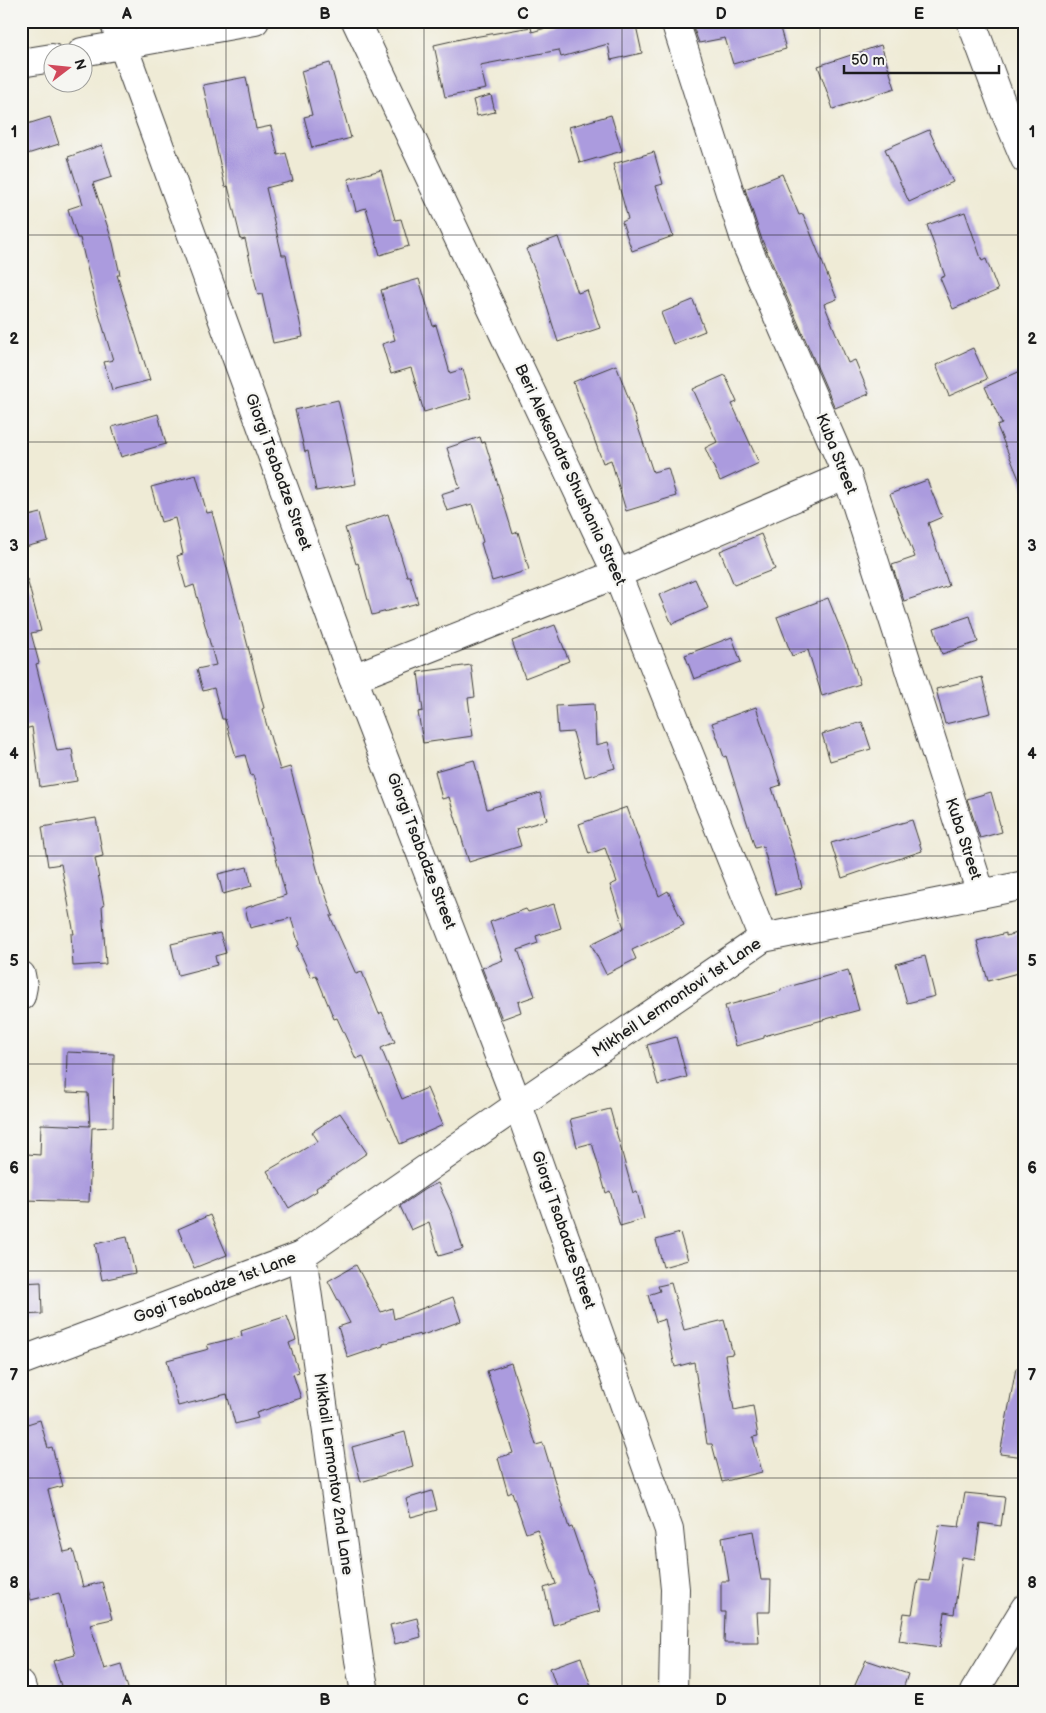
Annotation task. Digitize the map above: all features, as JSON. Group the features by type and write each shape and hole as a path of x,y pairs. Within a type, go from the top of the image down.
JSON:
{"street":[{"path":"92,47 118,33 255,21"},
{"name":"Beri Aleksandre Shushania Street","path":"356,21 617,574 763,938"},
{"name":"Kuba Street","path":"675,21 748,246 847,475 981,894"},
{"path":"971,21 1003,107 1025,159"},
{"name":"Giorgi Tsabadze Street","path":"118,33 354,678 518,1105 669,1530 675,1589 673,1692"},
{"path":"21,63 42,60"},
{"path":"354,678 617,574 847,475"},
{"name":"Mikheil Lermontovi 1st Lane","path":"518,1105 763,938 1025,884"},
{"path":"21,975 23,986 21,996"},
{"name":"Gogi Tsabadze 1st Lane","path":"21,1361 302,1255 518,1105"},
{"name":"Mikhail Lermontov 2nd Lane","path":"302,1255 359,1660 366,1692"},
{"path":"974,1692 1025,1608"},
{"path":"21,1686 23,1692"}],"building":[{"path":"569,21 635,21 642,53 611,60 608,44 561,57 559,50 480,65 486,89 445,97 434,45 474,36 531,27 532,32"},
{"path":"691,21 778,21 786,49 733,64 725,38 699,43"},
{"path":"881,45 895,88 833,109 818,66"},
{"path":"330,63 351,138 312,148 304,117 312,115 301,71"},
{"path":"246,77 256,129 271,126 278,155 286,153 293,181 266,188 282,255 286,255 303,337 273,343 262,294 258,295 245,239 241,240 228,186 225,187 203,85"},
{"path":"491,95 495,112 477,116 473,100"},
{"path":"611,115 622,151 580,163 569,127"},
{"path":"50,117 59,144 21,156 21,126"},
{"path":"929,130 953,182 909,202 885,149"},
{"path":"102,145 112,177 93,183 113,243 120,275 117,275 150,380 112,390 104,362 113,360 95,301 80,238 77,238 68,209 83,204 68,157"},
{"path":"654,152 663,184 656,186 673,236 632,251 622,222 628,219 613,164"},
{"path":"381,170 395,220 401,219 409,246 380,255 366,208 356,211 348,179"},
{"path":"782,174 799,215 803,214 837,299 824,304 848,363 855,360 869,394 835,408 762,240 745,189"},
{"path":"965,212 982,261 986,259 998,290 953,309 940,278 945,276 927,225"},
{"path":"558,237 578,293 587,290 600,328 558,342 538,278 526,249"},
{"path":"419,279 433,326 436,325 450,373 463,369 471,398 424,412 411,368 391,374 382,344 395,340 381,290"},
{"path":"693,300 705,331 673,344 661,313"},
{"path":"973,348 987,379 949,396 936,365"},
{"path":"616,365 653,472 668,468 676,496 626,511 611,460 603,463 573,382"},
{"path":"1025,369 1024,491 997,426 1002,424 985,387"},
{"path":"725,375 737,402 732,404 759,463 720,481 705,448 717,442 693,389"},
{"path":"338,400 356,484 316,491 308,451 305,452 295,410"},
{"path":"158,414 166,444 121,457 112,427"},
{"path":"480,437 482,443 485,442 513,534 518,532 529,570 492,581 472,504 447,511 441,494 460,488 447,448"},
{"path":"196,475 207,513 212,512 264,708 262,709 280,770 290,767 321,884 333,916 330,916 356,974 362,972 379,1014 382,1012 395,1042 381,1048 402,1099 427,1088 443,1125 400,1144 363,1056 356,1059 337,1018 334,1019 316,975 311,977 297,946 299,945 291,918 250,928 245,908 286,895 253,775 251,776 245,755 236,757 225,719 222,719 214,688 203,691 197,669 216,665 194,585 186,588 177,556 183,554 175,518 161,522 151,487"},
{"path":"927,480 942,517 928,523 949,586 904,601 892,565 915,557 890,494"},
{"path":"41,513 48,541 25,547 21,536 21,518"},
{"path":"388,514 407,576 410,576 418,603 372,615 358,563 356,564 345,528"},
{"path":"761,534 775,569 734,585 720,551"},
{"path":"27,579 41,631 31,633 39,663 36,664 57,751 72,749 77,781 40,787 32,727 21,730 21,580"},
{"path":"695,579 708,608 672,624 659,595"},
{"path":"828,598 851,655 860,684 822,696 808,650 792,656 777,617"},
{"path":"970,616 978,642 942,654 934,628"},
{"path":"555,625 569,661 525,678 512,641"},
{"path":"732,637 741,662 694,679 685,655"},
{"path":"471,665 475,697 468,698 473,736 423,743 418,712 423,711 418,672"},
{"path":"982,677 991,713 945,724 936,689"},
{"path":"594,704 596,745 608,742 615,768 585,777 573,732 558,733 556,706"},
{"path":"756,707 781,785 772,788 796,862 802,888 776,895 763,846 755,848 726,756 724,757 712,723"},
{"path":"862,722 871,749 830,761 822,734"},
{"path":"474,760 487,809 540,793 547,820 516,829 521,846 469,862 449,797 442,799 435,771"},
{"path":"991,792 1002,832 980,838 967,799"},
{"path":"627,807 659,896 668,891 684,925 632,950 636,959 606,974 591,944 624,928 610,885 617,882 605,848 589,854 579,824"},
{"path":"96,818 103,856 95,858 104,905 102,906 106,964 73,966 71,934 74,934 61,864 48,866 42,827"},
{"path":"912,820 922,851 842,878 831,843"},
{"path":"247,867 252,886 223,894 218,874"},
{"path":"554,904 561,928 536,936 538,943 518,950 535,996 518,1002 521,1012 502,1019 482,968 503,960 490,922 526,909 528,912"},
{"path":"1025,931 1025,971 988,981 977,941 1006,933 1006,936"},
{"path":"220,933 226,953 215,956 217,965 178,975 171,944"},
{"path":"925,956 935,996 907,1003 896,964"},
{"path":"848,970 859,1010 764,1036 764,1038 736,1046 725,1006"},
{"path":"676,1037 687,1077 658,1085 647,1045"},
{"path":"67,1052 114,1054 113,1127 92,1128 89,1202 26,1200 27,1154 40,1155 41,1124 90,1126 88,1093 66,1092"},
{"path":"610,1109 633,1193 637,1192 644,1219 620,1226 610,1191 606,1193 592,1143 577,1147 570,1119"},
{"path":"340,1113 367,1153 316,1188 317,1191 289,1208 267,1171 318,1141 312,1132"},
{"path":"438,1183 453,1216 463,1249 439,1256 429,1222 411,1230 400,1206 425,1189"},
{"path":"210,1215 227,1255 194,1268 178,1229"},
{"path":"680,1233 688,1260 663,1267 656,1240"},
{"path":"127,1237 135,1273 102,1280 95,1244"},
{"path":"356,1265 381,1312 392,1308 394,1319 453,1297 461,1321 420,1336 420,1334 383,1344 383,1346 348,1358 338,1327 350,1323 328,1281"},
{"path":"41,1282 42,1314 21,1315 21,1283"},
{"path":"671,1283 684,1330 724,1320 733,1354 725,1355 734,1410 753,1406 758,1436 753,1437 762,1472 722,1482 712,1444 707,1444 694,1362 675,1367 665,1319 656,1322 648,1295 660,1291 658,1286"},
{"path":"287,1316 296,1340 289,1343 299,1372 293,1374 301,1398 256,1413 258,1418 235,1424 227,1394 178,1406 167,1360 209,1349 207,1345 242,1336 241,1331"},
{"path":"511,1363 536,1445 543,1443 569,1528 572,1527 588,1574 590,1574 600,1611 553,1625 544,1588 556,1584 537,1529 526,1533 512,1492 508,1494 498,1458 513,1453 487,1371"},
{"path":"1016,1368 1025,1369 1025,1457 1000,1454"},
{"path":"40,1420 48,1448 52,1447 63,1486 48,1490 64,1552 73,1550 83,1587 102,1582 112,1619 90,1624 104,1669 121,1664 129,1692 63,1692 53,1661 75,1655 59,1593 31,1600 21,1564 21,1426"},
{"path":"405,1432 413,1466 361,1482 352,1447"},
{"path":"432,1491 437,1510 411,1517 406,1499"},
{"path":"965,1493 1005,1497 1001,1526 980,1523 975,1559 962,1557 954,1614 945,1612 940,1647 899,1641 904,1613 912,1614 918,1580 929,1581 939,1525 959,1527"},
{"path":"753,1531 761,1580 771,1580 770,1612 757,1612 759,1643 724,1643 725,1612 721,1612 721,1581 729,1581 722,1537"},
{"path":"417,1618 421,1637 395,1644 390,1625"},
{"path":"581,1657 591,1686 575,1692 558,1692 550,1668"},
{"path":"866,1660 908,1674 902,1692 852,1692"}]}
